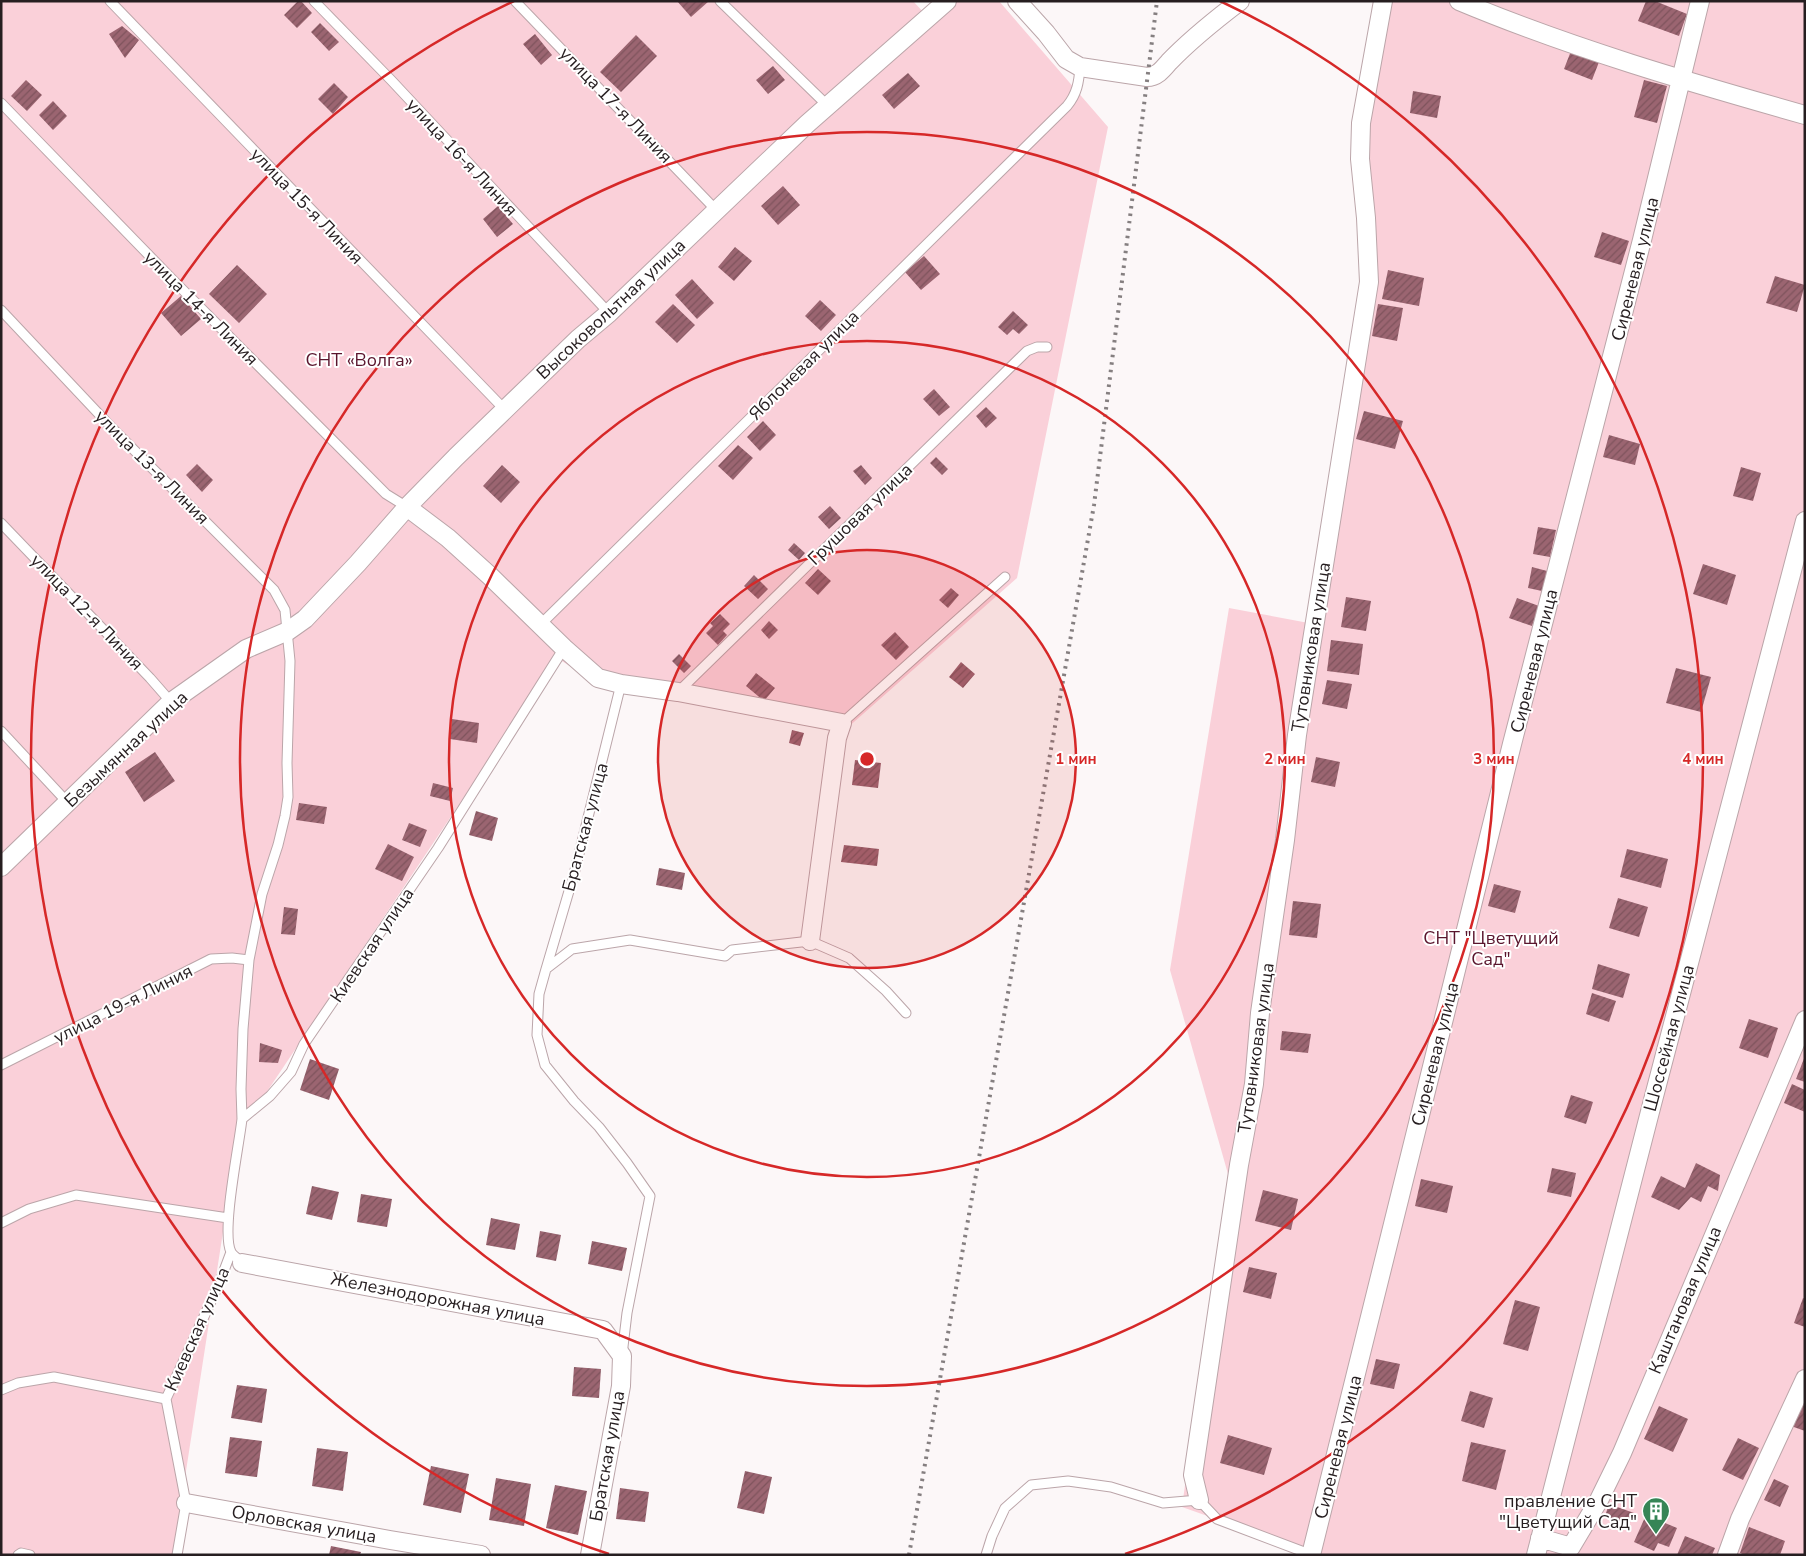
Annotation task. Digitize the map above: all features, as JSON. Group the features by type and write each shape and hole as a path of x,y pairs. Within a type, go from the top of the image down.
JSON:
{"street":[{"name":"Высоковольтная улица","path":"288,631 316,608 407,507 578,339 609,313 828,106 947,1"},
{"path":"1016,1 1046,33 1066,59 1080,67 1153,77 1188,41 1240,1"},
{"name":"Тутовниковая улица","path":"1199,1500 1193,1475 1254,1084 1260,1013 1286,840 1297,734 1369,282 1366,218 1360,159 1361,123 1384,1"},
{"path":"1459,1 1533,31 1681,80 1805,115"},
{"name":"Сиреневая улица","path":"1311,1555 1510,754 1642,240 1700,1"},
{"path":"407,507 448,538 598,678 621,684 678,692 842,723 837,738 810,942"},
{"name":"Шоссейная улица","path":"1538,1546 1805,521"},
{"name":"Безымянная улица","path":"1,867 170,702 246,649 288,631"},
{"name":"Каштановая улица","path":"1538,1546 1571,1547 1599,1500 1622,1453 1805,1020"},
{"name":"Железнодорожная улица","path":"237,1257 603,1330 622,1356"},
{"name":"Братская улица","path":"590,1555 621,1386 622,1356"},
{"path":"1727,1555 1740,1519 1805,1379"},
{"name":"Орловская улица","path":"186,1502 389,1548 481,1555"}],"lane":[{"name":"улица 15-я Линия","path":"110,1 505,410"},
{"name":"улица 16-я Линия","path":"314,1 609,313"},
{"name":"улица 17-я Линия","path":"515,1 716,210"},
{"path":"720,1 828,106"},
{"name":"Яблоневая улица","path":"541,624 1067,106 1074,98 1079,81 1080,67"},
{"name":"улица 14-я Линия","path":"1,103 172,279 386,494 407,507"},
{"name":"улица 13-я Линия","path":"1,310 114,429 274,590 285,610 290,661 288,797 278,845 262,894 249,960 243,1029 242,1119"},
{"name":"Грушовая улица","path":"678,692 1027,351 1037,347 1047,347"},
{"name":"улица 12-я Линия","path":"1,524 150,678 170,702"},
{"path":"842,723 1005,577"},
{"name":"Киевская улица","path":"177,1555 186,1502 166,1398 219,1284 237,1257 228,1237 228,1218 242,1119 270,1096 291,1072 304,1044 438,848 564,648"},
{"name":"Братская улица","path":"621,684 574,874 538,994 537,1035 545,1065 574,1101 605,1134 650,1196 627,1313 622,1356"},
{"path":"1,731 68,803"},
{"path":"546,969 572,949 630,940 725,956 732,950 810,942 849,958 906,1012"},
{"name":"улица 19-я Линия","path":"1,1065 211,960 232,958 249,960"},
{"path":"1,1223 29,1209 76,1195 228,1218"},
{"path":"1,1390 18,1383 54,1377 166,1398"},
{"path":"986,1555 992,1536 1005,1508 1031,1485 1068,1481 1111,1487 1163,1503 1199,1500 1217,1519 1311,1555"},
{"path":"18,1555 21,1553 30,1555"}],"green space":[{"name":"СНТ «Волга»","path":"1,1 913,1 925,14 941,1 999,1 1108,127 1017,578 846,729 606,689 557,658 238,1135 173,1555 1,1555"},
{"name":"СНТ \"Цветущий Сад\"","path":"1378,1 1805,1 1805,1555 1318,1555 1182,1507 1228,1174 1170,970 1229,608 1314,624 1362,289 1352,148"}],"building":[{"path":"298,1 301,1 312,13 297,28 284,15"},
{"path":"677,1 709,1 691,17"},
{"path":"1646,1 1655,1 1687,14 1679,36 1638,21"},
{"path":"320,23 339,42 329,51 311,32"},
{"path":"122,26 139,40 125,58 109,34"},
{"path":"535,34 552,55 541,65 523,44"},
{"path":"636,35 657,56 621,92 600,72"},
{"path":"1571,51 1599,62 1592,80 1564,69"},
{"path":"773,66 785,80 768,94 756,80"},
{"path":"908,73 920,86 894,109 882,95"},
{"path":"26,80 42,95 27,111 11,96"},
{"path":"1644,80 1667,86 1657,123 1634,117"},
{"path":"334,83 348,97 333,114 318,99"},
{"path":"1413,91 1441,96 1437,118 1410,113"},
{"path":"53,101 67,116 53,130 39,115"},
{"path":"783,186 800,205 778,225 761,206"},
{"path":"498,206 513,224 497,237 483,219"},
{"path":"1602,232 1629,241 1621,265 1594,257"},
{"path":"735,247 752,261 734,281 718,267"},
{"path":"924,256 940,274 921,290 905,272"},
{"path":"237,265 267,294 239,323 209,294"},
{"path":"1388,270 1424,278 1419,306 1382,299"},
{"path":"1775,276 1805,285 1797,312 1766,303"},
{"path":"692,279 714,303 697,319 675,295"},
{"path":"181,296 201,319 181,336 161,313"},
{"path":"820,300 836,315 821,331 805,316"},
{"path":"673,304 695,325 677,343 655,322"},
{"path":"1378,304 1403,308 1397,341 1372,336"},
{"path":"1013,311 1028,325 1019,334 1013,329 1007,335 998,327"},
{"path":"934,389 950,407 939,416 923,399"},
{"path":"986,407 997,418 986,428 976,416"},
{"path":"1364,411 1403,421 1395,449 1356,439"},
{"path":"763,421 776,435 760,451 747,437"},
{"path":"1609,435 1640,444 1635,465 1603,457"},
{"path":"738,445 753,458 733,480 718,466"},
{"path":"936,457 948,469 942,475 930,463"},
{"path":"197,464 213,480 202,492 186,475"},
{"path":"502,465 520,482 501,503 483,486"},
{"path":"861,465 872,478 865,485 853,471"},
{"path":"1741,467 1761,473 1753,501 1733,496"},
{"path":"830,506 841,518 829,529 818,517"},
{"path":"1538,527 1556,530 1550,557 1533,554"},
{"path":"794,543 805,553 799,560 788,550"},
{"path":"1703,564 1736,575 1727,605 1693,594"},
{"path":"1532,567 1547,571 1542,591 1528,588"},
{"path":"818,569 831,581 818,595 805,583"},
{"path":"754,575 768,589 758,599 744,586"},
{"path":"951,588 959,595 948,608 939,600"},
{"path":"1346,597 1371,601 1366,631 1341,627"},
{"path":"1517,598 1539,606 1532,626 1509,618"},
{"path":"720,614 730,624 723,631 727,635 718,645 706,633 713,626 710,623"},
{"path":"769,621 778,630 769,639 761,630"},
{"path":"895,632 909,647 896,660 881,645"},
{"path":"1331,640 1363,644 1359,675 1327,671"},
{"path":"679,654 691,666 684,673 672,661"},
{"path":"961,662 975,674 963,688 949,677"},
{"path":"1676,668 1711,677 1701,712 1666,703"},
{"path":"756,673 775,688 764,701 746,686"},
{"path":"1327,680 1352,684 1347,709 1322,704"},
{"path":"452,719 479,723 477,743 450,739"},
{"path":"792,730 804,733 800,746 789,743"},
{"path":"155,752 175,781 144,802 125,772"},
{"path":"1316,757 1340,762 1335,787 1311,782"},
{"path":"855,760 881,763 878,788 852,785"},
{"path":"433,783 453,788 450,801 430,796"},
{"path":"299,803 327,807 324,824 296,820"},
{"path":"476,811 498,818 492,841 469,835"},
{"path":"409,823 427,830 420,847 402,840"},
{"path":"388,844 414,857 402,881 375,869"},
{"path":"844,845 879,849 877,866 841,862"},
{"path":"1627,849 1668,859 1661,888 1620,877"},
{"path":"659,868 685,873 682,890 656,885"},
{"path":"1494,884 1521,891 1515,913 1488,906"},
{"path":"1618,898 1648,907 1639,937 1609,928"},
{"path":"1293,901 1321,904 1317,938 1289,935"},
{"path":"284,907 298,909 295,935 281,934"},
{"path":"1598,964 1630,974 1623,998 1592,989"},
{"path":"1592,993 1616,1001 1609,1022 1586,1014"},
{"path":"1749,1019 1778,1028 1768,1058 1739,1048"},
{"path":"1282,1031 1311,1034 1308,1053 1280,1050"},
{"path":"260,1043 282,1050 278,1063 259,1062"},
{"path":"1805,1056 1805,1082 1796,1079"},
{"path":"310,1059 339,1069 329,1100 300,1090"},
{"path":"1792,1084 1805,1090 1805,1112 1784,1103"},
{"path":"1571,1095 1593,1102 1586,1124 1564,1117"},
{"path":"1696,1163 1720,1175 1718,1191 1708,1186 1701,1202 1691,1197 1679,1210 1651,1197 1661,1176 1685,1188"},
{"path":"1552,1168 1576,1173 1571,1197 1547,1192"},
{"path":"1421,1179 1453,1186 1447,1213 1415,1206"},
{"path":"312,1186 339,1192 332,1220 306,1214"},
{"path":"1263,1190 1298,1199 1291,1230 1255,1221"},
{"path":"361,1194 392,1199 387,1227 357,1222"},
{"path":"491,1218 520,1224 515,1250 486,1245"},
{"path":"540,1231 561,1235 556,1261 536,1257"},
{"path":"592,1241 627,1248 622,1271 588,1264"},
{"path":"1249,1267 1277,1273 1271,1299 1243,1292"},
{"path":"1803,1298 1805,1299 1805,1327 1794,1323"},
{"path":"1515,1300 1540,1307 1528,1351 1503,1344"},
{"path":"1376,1359 1400,1364 1394,1389 1370,1384"},
{"path":"574,1367 601,1369 599,1398 572,1396"},
{"path":"237,1385 267,1389 262,1423 231,1418"},
{"path":"1470,1391 1493,1398 1484,1428 1461,1421"},
{"path":"1801,1402 1805,1403 1805,1431 1791,1426"},
{"path":"1659,1406 1688,1419 1673,1452 1644,1439"},
{"path":"1228,1435 1272,1448 1264,1475 1220,1463"},
{"path":"230,1437 262,1441 257,1477 225,1473"},
{"path":"1738,1438 1759,1448 1743,1480 1722,1470"},
{"path":"1471,1442 1506,1450 1496,1490 1462,1481"},
{"path":"317,1448 348,1452 343,1491 312,1486"},
{"path":"431,1466 469,1474 461,1513 423,1505"},
{"path":"745,1471 772,1477 764,1514 737,1508"},
{"path":"496,1478 531,1484 524,1526 489,1520"},
{"path":"1774,1479 1789,1486 1780,1507 1764,1500"},
{"path":"555,1485 587,1491 578,1535 546,1528"},
{"path":"620,1488 649,1492 645,1522 616,1519"},
{"path":"1609,1504 1634,1513 1629,1525 1605,1516"},
{"name":"правление СНТ \"Цветущий Сад\"","path":"1646,1515 1677,1528 1669,1547 1658,1543 1654,1551 1634,1542"},
{"path":"1749,1527 1785,1541 1780,1555 1745,1555 1740,1553"},
{"path":"1685,1536 1715,1548 1712,1555 1677,1555"},
{"path":"331,1546 361,1552 360,1555 329,1555"}],"railway":[{"path":"909,1555 1094,505 1157,1"}],"place":[{"name":"правление СНТ \"Цветущий Сад\"","path":"1656,1535"}]}
